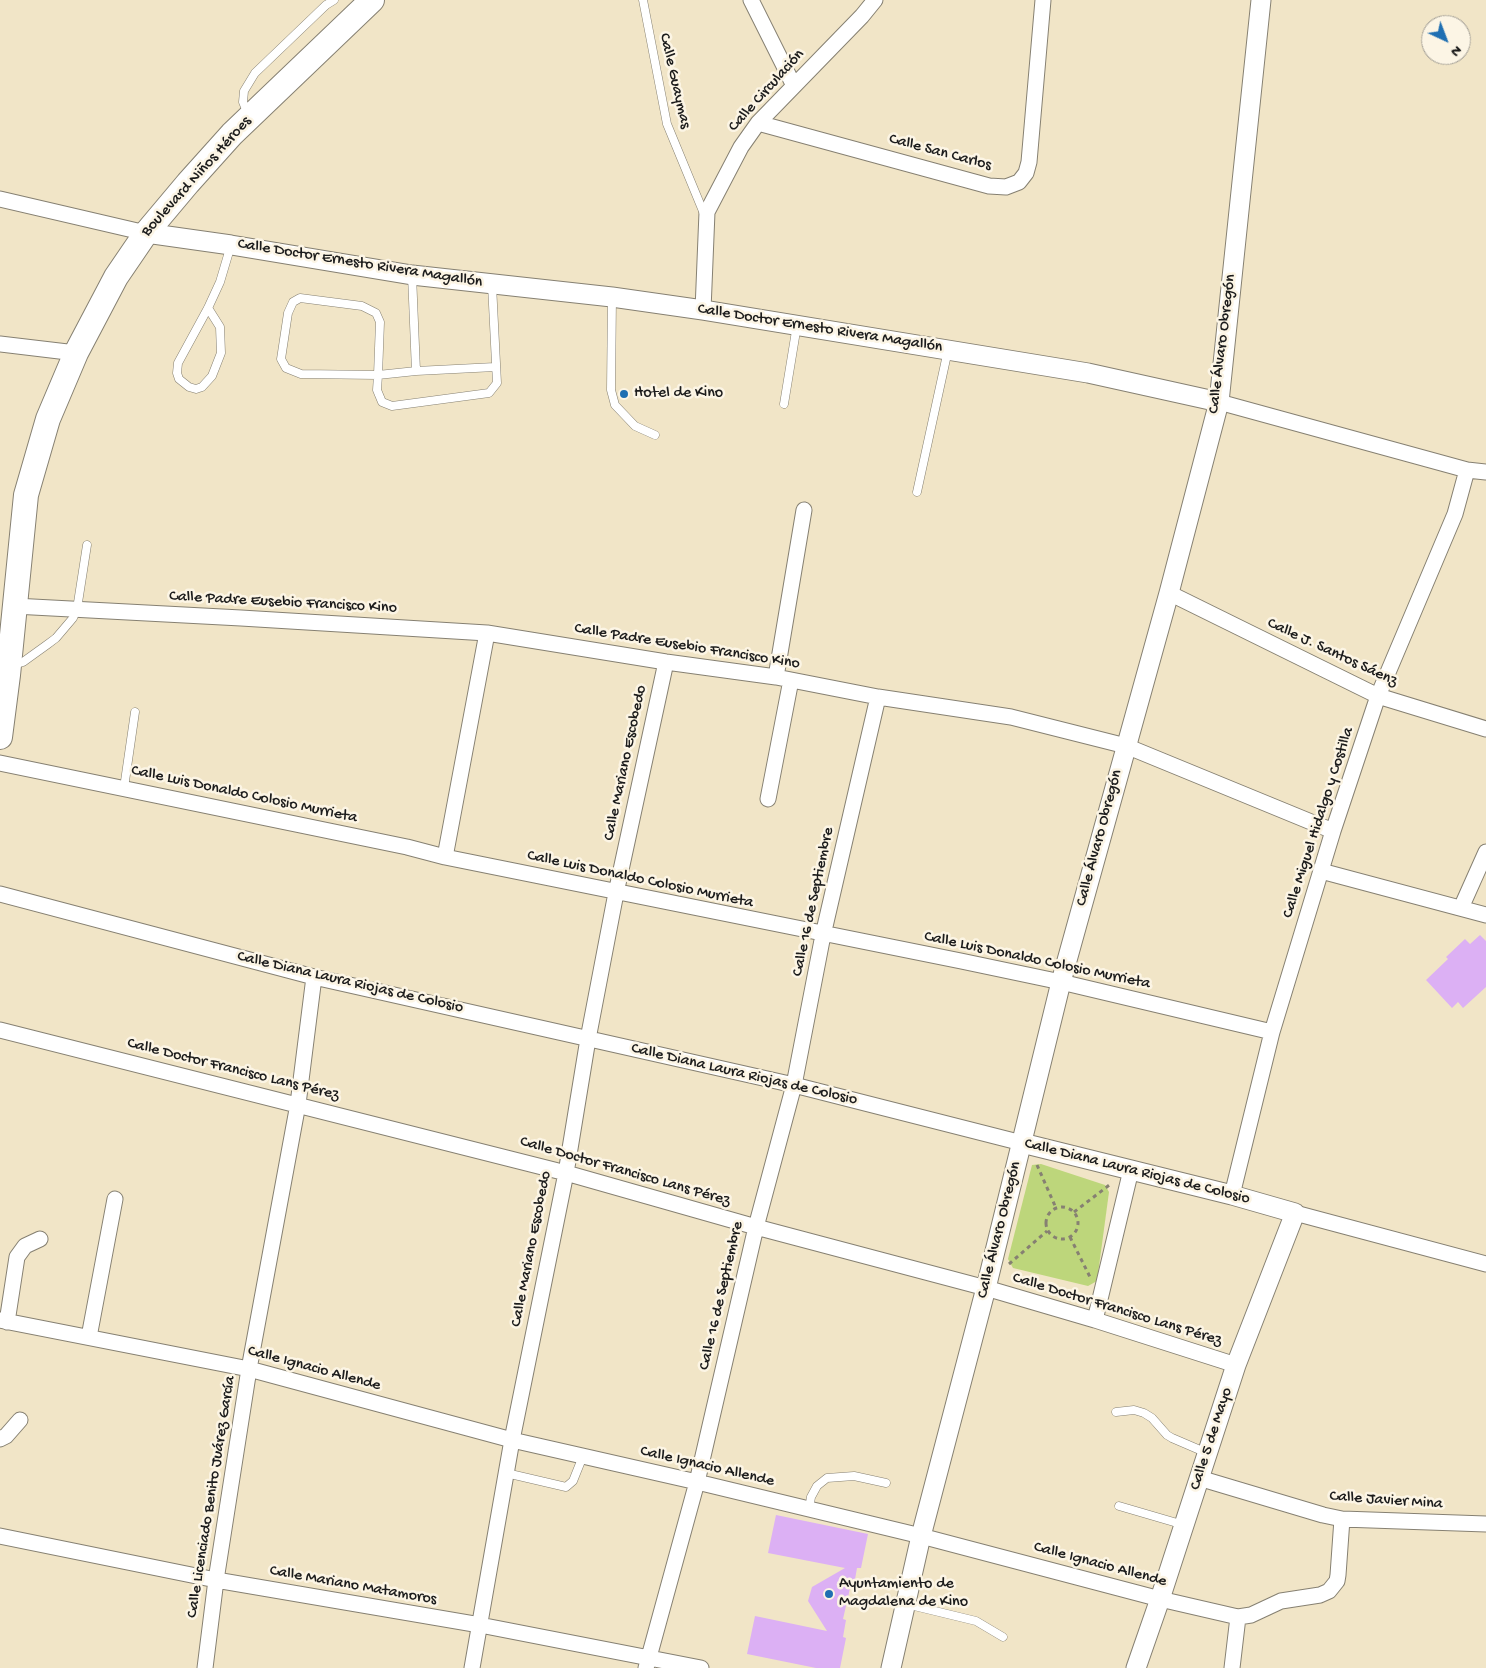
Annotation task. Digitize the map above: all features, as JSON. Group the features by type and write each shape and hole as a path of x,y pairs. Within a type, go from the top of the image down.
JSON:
{"main road":[{"name":"Boulevard Niños Héroes","path":"0,737 26,495 48,419 76,353 116,277 146,233 188,183 249,118 368,1"}],"street":[{"path":"751,0 794,86"},
{"name":"Calle Circulación","path":"703,310 708,212 741,146 758,123 862,16 875,0"},
{"name":"Calle San Carlos","path":"758,123 989,186 1006,187 1020,182 1026,174 1029,162 1043,0"},
{"name":"Calle Álvaro Obregón","path":"891,1668 921,1536 986,1288 1061,982 1169,593 1219,402 1261,0"},
{"path":"0,199 146,233"},
{"name":"Calle Doctor Ernesto Rivera Magallón","path":"146,233 232,245 412,276 612,297 703,310 1088,373 1219,402 1467,470 1486,472"},
{"path":"0,344 76,353"},
{"name":"Calle Miguel Hidalgo y Costilla","path":"1232,1195 1272,1032 1333,831 1378,696 1455,514 1467,470"},
{"path":"768,799 804,510"},
{"name":"Calle J. Santos Sáenz","path":"1169,593 1378,696 1486,729"},
{"name":"Calle Padre Eusebio Francisco Kino","path":"14,606 487,633 666,662 784,678 878,697 1010,717 1126,746 1333,831"},
{"path":"444,858 487,633"},
{"name":"Calle Mariano Escobedo","path":"472,1668 506,1472 566,1172 588,1039 616,893 666,662"},
{"name":"Calle 16 de Septiembre","path":"647,1663 697,1482 756,1227 794,1085 823,935 878,697"},
{"name":"Calle Luis Donaldo Colosio Murrieta","path":"0,762 398,845 444,858 1061,982 1272,1032"},
{"path":"1461,908 1486,852"},
{"path":"1321,871 1486,915"},
{"name":"Calle Diana Laura Riojas de Colosio","path":"0,894 314,976 794,1085 1232,1195 1486,1264"},
{"name":"Calle Licenciado Benito Juárez García","path":"205,1668 216,1580 249,1369 298,1104 314,976"},
{"name":"Calle Doctor Francisco Lans Pérez","path":"0,1030 566,1172 756,1227 986,1288 1095,1320 1236,1365"},
{"path":"1095,1320 1131,1170"},
{"path":"89,1337 115,1199"},
{"name":"Calle 5 de Mayo","path":"1136,1668 1236,1365 1295,1213"},
{"path":"4,1321 17,1256 26,1246 40,1239"},
{"name":"Calle Ignacio Allende","path":"4,1321 249,1369 512,1440 921,1536 1160,1599 1238,1617 1251,1615 1281,1601 1320,1595 1329,1591 1337,1581 1342,1520"},
{"path":"0,1439 6,1436 20,1420"},
{"name":"Calle Javier Mina","path":"1199,1478 1342,1520 1486,1524"},
{"name":"Calle Mariano Matamoros","path":"0,1536 216,1580 480,1626 647,1663 701,1668"},
{"path":"1232,1668 1238,1617"}],"lane":[{"path":"249,118 243,102 244,91 249,82 276,52 326,5 334,0"},
{"name":"Calle Guaymas","path":"643,0 667,124 707,221"},
{"path":"208,308 220,327 221,353 212,376 202,387 196,389 189,387 179,379 177,373 178,363 220,282 232,245"},
{"path":"412,276 416,371"},
{"path":"492,284 496,383 489,393 392,406 382,402 377,390 378,375 380,322 376,313 362,306 300,298 293,302 288,313 281,359 286,368 301,374 378,375 495,367"},
{"path":"612,297 611,390 615,405 635,426 655,434"},
{"path":"784,404 797,325"},
{"path":"917,492 948,350"},
{"path":"9,667 23,662 56,638 74,618 78,610 87,545"},
{"path":"124,788 135,712"},
{"path":"1116,1412 1134,1410 1144,1413 1152,1418 1167,1435 1207,1454"},
{"path":"506,1472 566,1487 574,1481 583,1456"},
{"path":"809,1509 811,1497 817,1486 827,1478 854,1476 886,1483"},
{"path":"1119,1506 1184,1525"},
{"path":"906,1604 976,1621 1003,1637"}],"path":[{"path":"1022,1143 1037,1165 1056,1208"},
{"path":"1074,1212 1131,1170"},
{"path":"1064,1207 1074,1212 1078,1223 1077,1230 1070,1237 1061,1240 1047,1231 1046,1218 1056,1208 1064,1207"},
{"path":"986,1288 1010,1263 1047,1231"},
{"path":"1070,1237 1093,1283"}],"green space":[{"path":"1041,1164 1105,1185 1109,1192 1097,1281 1088,1286 1013,1268 1008,1259 1032,1165"}],"building":[{"path":"1480,935 1486,941 1486,987 1463,1008 1458,1002 1452,1008 1426,980 1465,939 1470,944"},
{"name":"Ayuntamiento de Magdalena de Kino","path":"776,1515 868,1534 861,1568 857,1568 854,1585 851,1584 843,1619 846,1620 843,1637 846,1638 840,1668 816,1668 747,1654 755,1616 827,1631 808,1601 812,1587 845,1568 768,1553"}],"place":[{"name":"Hotel de Kino","path":"624,394"},
{"name":"Ayuntamiento de Magdalena de Kino","path":"829,1594"}]}
